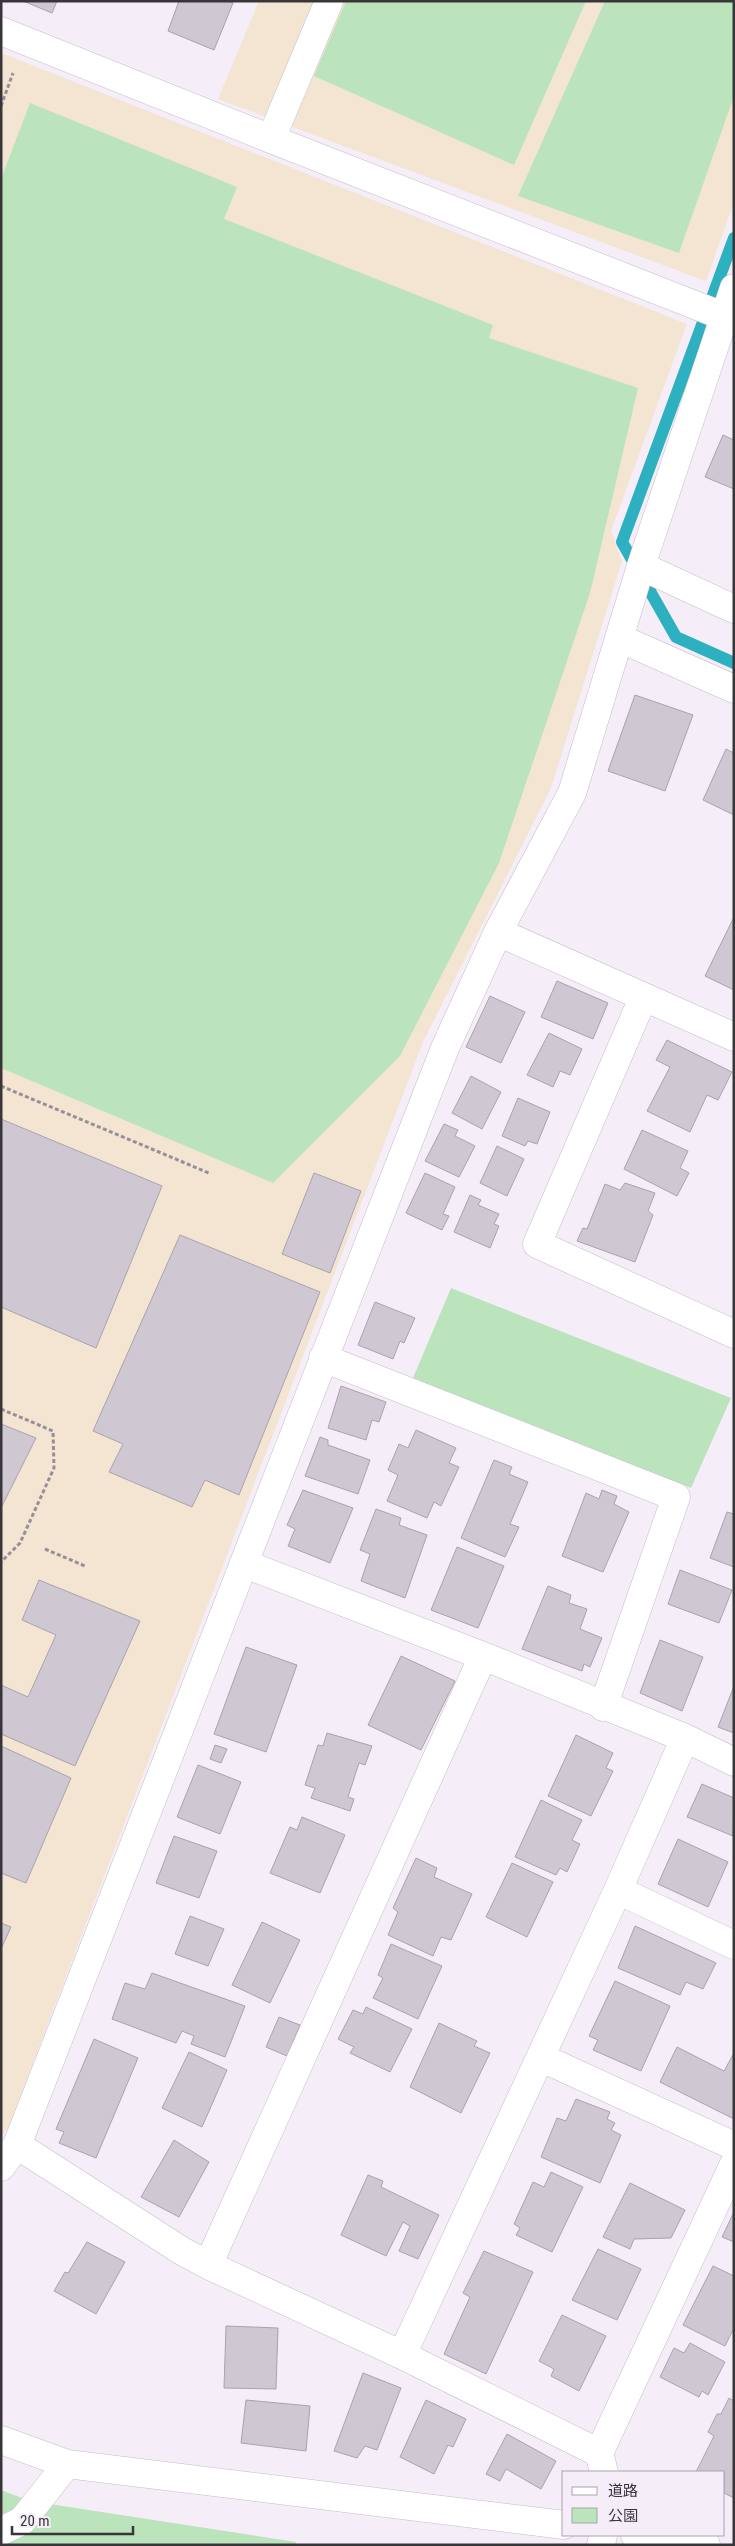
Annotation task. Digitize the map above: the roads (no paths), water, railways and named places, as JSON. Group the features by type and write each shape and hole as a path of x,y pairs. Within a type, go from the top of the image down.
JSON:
{"street":[{"path":"271,140 329,1"},
{"path":"1,31 271,140 723,316"},
{"path":"1,2167 17,2145 445,1048 498,932 572,793 641,566 723,316 734,288"},
{"path":"641,566 734,609"},
{"path":"619,638 734,689"},
{"path":"498,932 734,1037"},
{"path":"643,998 537,1244 734,1334"},
{"path":"323,1358 676,1497 603,1706"},
{"path":"245,1564 482,1656 685,1738 734,1762"},
{"path":"208,2265 482,1656"},
{"path":"402,2355 542,2058 685,1738"},
{"path":"618,1890 734,1945"},
{"path":"542,2058 734,2146"},
{"path":"17,2145 182,2251 208,2265 402,2355 601,2463 734,2164"},
{"path":"1,2440 67,2464 562,2525"},
{"path":"1,2531 22,2520 67,2464"},
{"path":"643,2536 706,2545"}],"waterway":[{"path":"734,238 622,542 676,637 734,663"}]}
